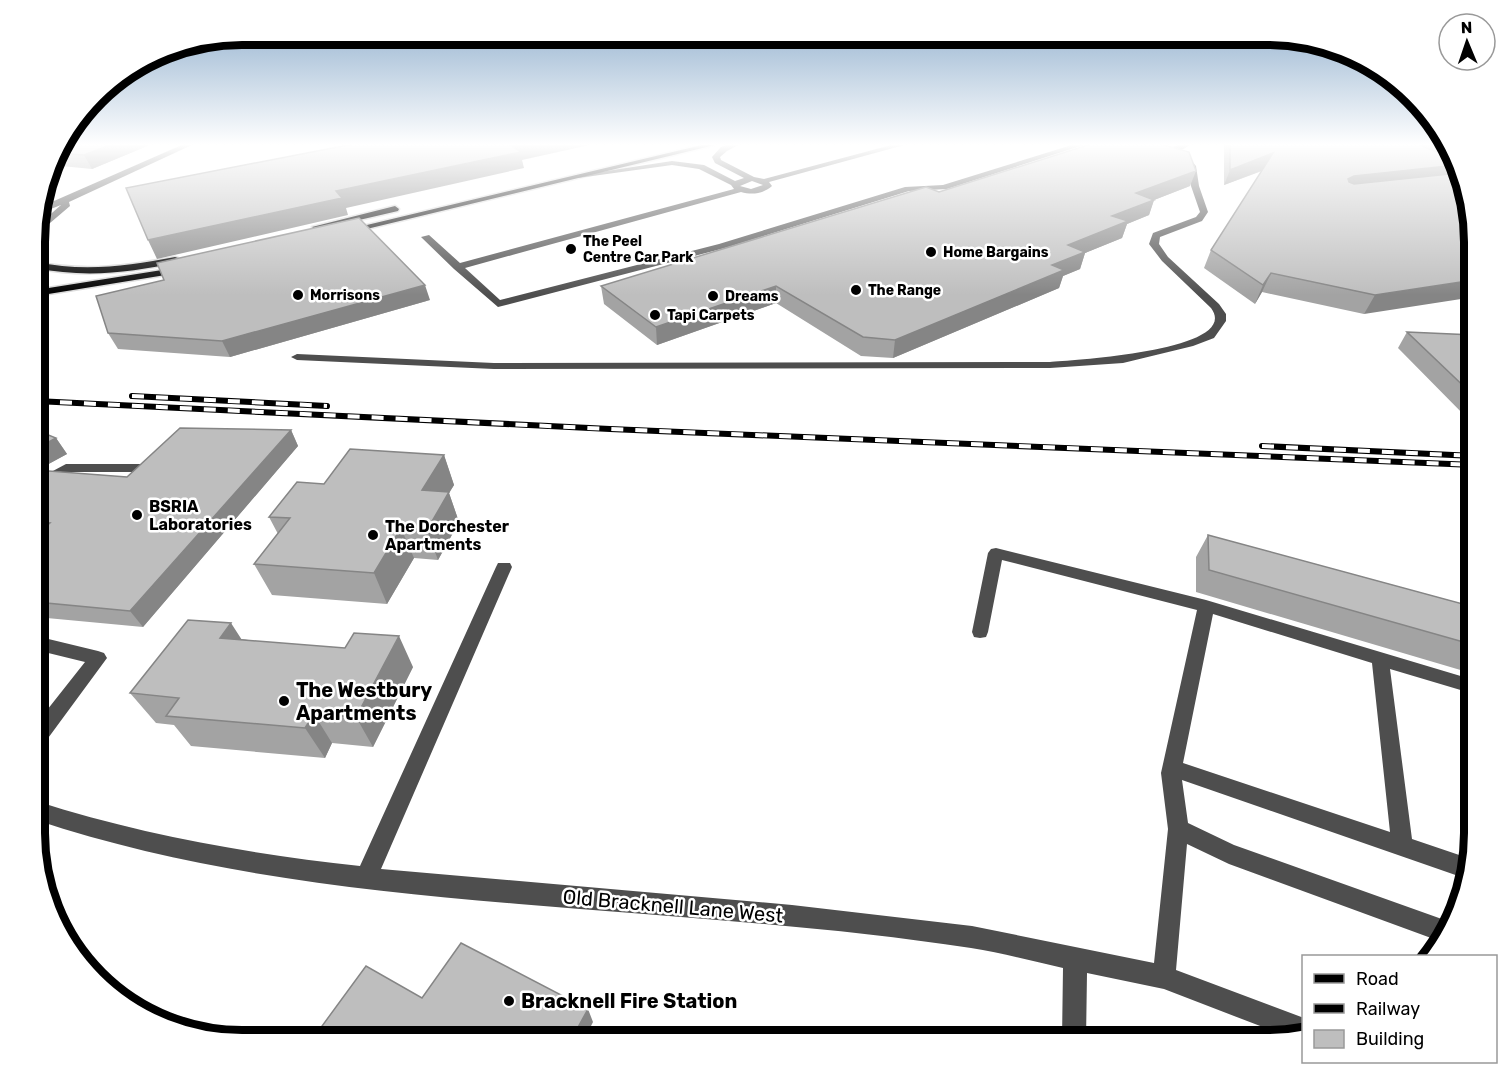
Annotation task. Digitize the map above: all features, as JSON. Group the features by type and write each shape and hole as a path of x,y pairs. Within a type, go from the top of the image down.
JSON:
{"main road":[{"path":"309,229 460,194"},
{"path":"335,234 503,194"},
{"path":"45,267 65,272 91,273 181,259"},
{"path":"45,292 119,282 186,269"}],"street":[{"path":"49,207 80,194"},
{"path":"457,267 713,194"},
{"path":"426,237 498,304 722,246 891,194"},
{"path":"297,357 494,366 987,366 1123,360 1189,344 1210,336 1221,321 1221,314 1215,306 1165,259 1154,244 1156,235 1199,219 1204,212 1198,194"},
{"path":"46,223 76,196"},
{"path":"45,481 66,468 142,468"},
{"path":"980,632 996,553 1206,606 1464,684"},
{"path":"366,877 504,567"},
{"path":"1164,977 1178,829 1172,768 1206,606"},
{"path":"45,645 98,658 45,727"},
{"path":"1380,658 1402,846"},
{"path":"1172,768 1461,865"},
{"name":"Old Bracknell Lane West","path":"45,813 90,828 175,849 287,869 450,887 865,923 972,937 1164,977 1295,1028"},
{"path":"1178,829 1229,854 1439,929"},
{"path":"1074,1030 1075,960"}],"building":[{"path":"129,194 339,194 342,198 148,240"},
{"path":"902,194 1139,194 1154,200 1112,216 1128,221 1068,245 1085,252 1052,265 1064,270 895,340 863,337 776,286 656,327 601,286"},
{"path":"1247,194 1458,194 1464,229 1464,282 1375,295 1271,273 1263,285 1211,250"},
{"name":"Morrisons","path":"359,218 425,285 222,341 108,333 96,296 164,280 157,263"},
{"path":"1407,332 1464,335 1464,386"},
{"name":"BSRIA Laboratories","path":"180,428 291,430 130,611 45,603 45,528 50,523 45,523 45,471 127,477"},
{"path":"45,434 56,438 45,444"},
{"path":"350,449 444,455 422,490 449,492 427,530 401,528 374,573 254,564 290,518 269,517 297,482 324,484"},
{"path":"1208,535 1464,604 1464,642 1209,570"},
{"path":"188,620 231,623 220,638 345,648 354,633 399,636 356,717 314,714 305,728 166,716 179,698 130,693"},
{"name":"Bracknell Fire Station","path":"461,943 588,1009 576,1030 319,1030 366,966 422,998"}],"railway":[{"path":"132,396 327,406"},
{"path":"45,401 610,429 1464,465"},
{"path":"1262,446 1464,456"}],"place":[{"name":"The Peel Centre Car Park","path":"571,249"},
{"name":"Home Bargains","path":"931,252"},
{"name":"The Range","path":"856,290"},
{"name":"Morrisons","path":"298,295"},
{"name":"Dreams","path":"713,296"},
{"name":"Tapi Carpets","path":"655,315"},
{"name":"BSRIA Laboratories","path":"137,515"},
{"name":"The Dorchester Apartments","path":"373,535"},
{"name":"The Westbury Apartments","path":"284,701"},
{"name":"Bracknell Fire Station","path":"509,1001"}]}
